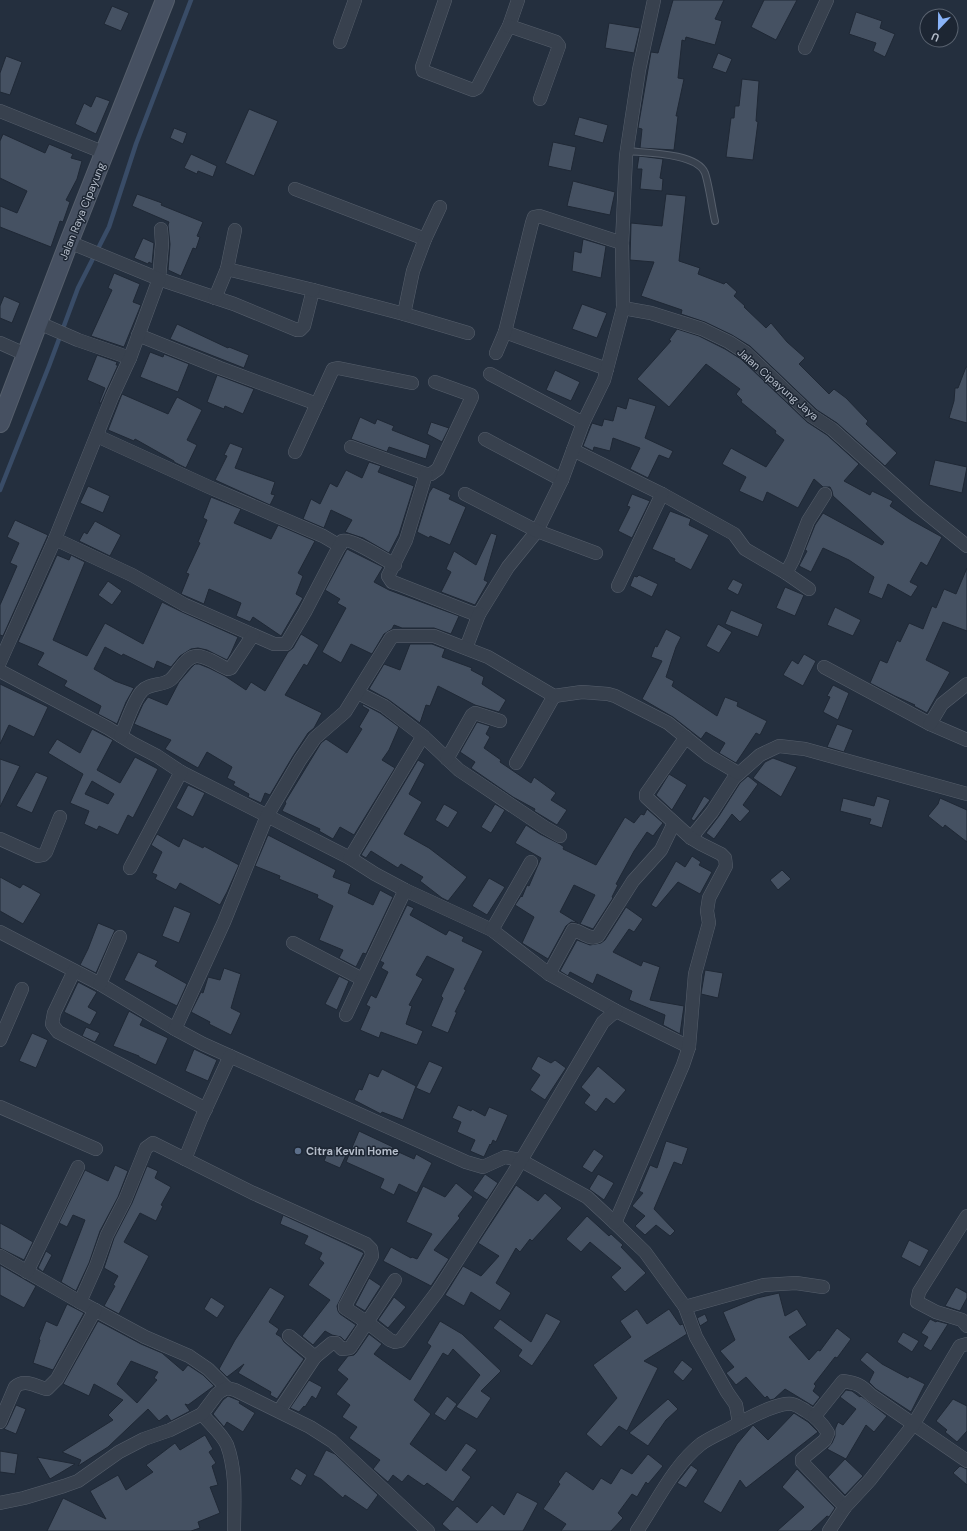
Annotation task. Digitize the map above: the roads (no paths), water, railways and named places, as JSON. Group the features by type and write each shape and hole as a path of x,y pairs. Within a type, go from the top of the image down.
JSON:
{"main road":[{"name":"Jalan Raya Cipayung","path":"0,423 27,355 46,326 105,153 165,0"}],"street":[{"path":"340,42 355,0"},
{"path":"445,0 422,67 424,71 473,90 477,88 509,26 518,0"},
{"path":"466,648 480,614 508,567 537,531 562,480 583,423 604,380 623,308 622,243 627,151 639,70 654,0"},
{"path":"805,48 827,0"},
{"path":"509,26 556,42 558,46 540,99"},
{"path":"0,111 105,153"},
{"path":"295,189 425,239"},
{"path":"404,314 413,271 425,239 440,207"},
{"path":"496,353 505,332 534,217 539,216 622,243"},
{"path":"0,662 55,539 96,436 130,358 159,279 162,244 161,229"},
{"path":"215,298 226,269 235,230"},
{"path":"74,243 159,279 215,298 297,330 300,330 304,326 312,290"},
{"path":"226,269 404,314 468,333"},
{"name":"Jalan Cipayung Jaya","path":"623,308 651,313 702,329 729,342 746,353 812,416 832,428 920,508 967,546"},
{"path":"46,326 78,340 130,358"},
{"path":"505,332 607,369"},
{"path":"138,335 220,368 318,404"},
{"path":"0,343 27,355"},
{"path":"294,452 318,404 329,373 333,368 412,382"},
{"path":"490,374 583,423"},
{"path":"351,447 426,474 431,474 438,469 472,398 470,395 435,382"},
{"path":"96,436 197,482 323,536 340,546"},
{"path":"485,439 562,480"},
{"path":"573,450 662,494 734,534 745,549 810,589"},
{"path":"426,474 406,540 395,565 388,576 392,582 472,613 480,614"},
{"path":"465,494 537,531 596,553"},
{"path":"618,586 662,494"},
{"path":"786,573 793,560 808,521 825,494"},
{"path":"55,539 132,575 186,605 274,644 286,644 305,612 342,541 347,540 395,565"},
{"path":"121,736 142,690 169,681 188,660 195,656 202,657 228,669 231,668 253,634"},
{"path":"175,1029 224,922 267,816 300,760 315,738 345,712 391,638 395,636 434,636 466,648 488,657 554,696 582,692 615,696 668,723 709,756 738,774"},
{"path":"824,667 930,724 967,740"},
{"path":"0,671 121,736 181,772 350,858 404,890 492,930 549,974 616,1011 689,1047"},
{"path":"930,724 942,704 967,684"},
{"path":"358,693 384,706 423,736 459,770 544,827 560,836"},
{"path":"516,763 554,696"},
{"path":"447,759 475,712 500,721"},
{"path":"350,858 423,736"},
{"path":"615,1223 684,1065 689,1047 695,974 709,922 707,911 709,898 727,862 721,854 691,838 648,800 646,794 686,737"},
{"path":"691,838 712,812 738,774 760,755 779,746 805,749 967,794"},
{"path":"130,868 181,772"},
{"path":"0,839 38,856 43,855 46,852 60,817"},
{"path":"549,974 573,930 595,938 598,936 633,881 661,850 674,823"},
{"path":"492,930 531,862"},
{"path":"346,1015 404,890"},
{"path":"0,932 100,984 175,1029 230,1056 466,1162 483,1167 505,1157 520,1160 587,1197 645,1252 685,1307 696,1337 736,1405 739,1423"},
{"path":"100,984 120,937"},
{"path":"293,943 362,979"},
{"path":"74,971 54,1013 52,1024 54,1028 58,1032 206,1109"},
{"path":"0,1040 22,989"},
{"path":"80,1302 146,1148 153,1143 253,1194 366,1244 371,1249 372,1256 345,1307 368,1322 390,1340 395,1342 400,1341 437,1292 513,1174 603,1022 616,1011"},
{"path":"185,1159 230,1056"},
{"path":"0,1107 96,1149"},
{"path":"27,1272 78,1167"},
{"path":"967,1216 919,1292 917,1302 936,1312 962,1320 967,1326"},
{"path":"0,1256 80,1302 146,1337 189,1356 208,1369 227,1388 235,1390 310,1426 332,1441 428,1531"},
{"path":"279,1411 315,1357 332,1343 336,1343 342,1349 350,1348 395,1280"},
{"path":"685,1307 764,1285 796,1283 823,1287"},
{"path":"0,1422 18,1384 29,1383 47,1389 57,1379 95,1310"},
{"path":"289,1336 315,1357"},
{"path":"829,1531 845,1507 870,1480 913,1425 960,1346 967,1344"},
{"path":"815,1416 843,1380 863,1386 871,1395 967,1461"},
{"path":"0,1503 37,1494 78,1481 120,1452 144,1439 170,1430 202,1414 217,1394 227,1388"},
{"path":"637,1531 674,1474 692,1453 705,1441 760,1412 784,1404 796,1405 815,1416 828,1433 826,1440 802,1459 802,1462 845,1507"},
{"path":"202,1414 221,1436 226,1445 232,1466 234,1487 234,1531"}],"lane":[{"path":"627,151 676,156 694,162 699,166 704,172 715,222"}],"waterway":[{"path":"0,490 78,288 109,227 136,144 191,0"}],"place":[{"name":"Citra Kevin Home","path":"298,1151"}]}
